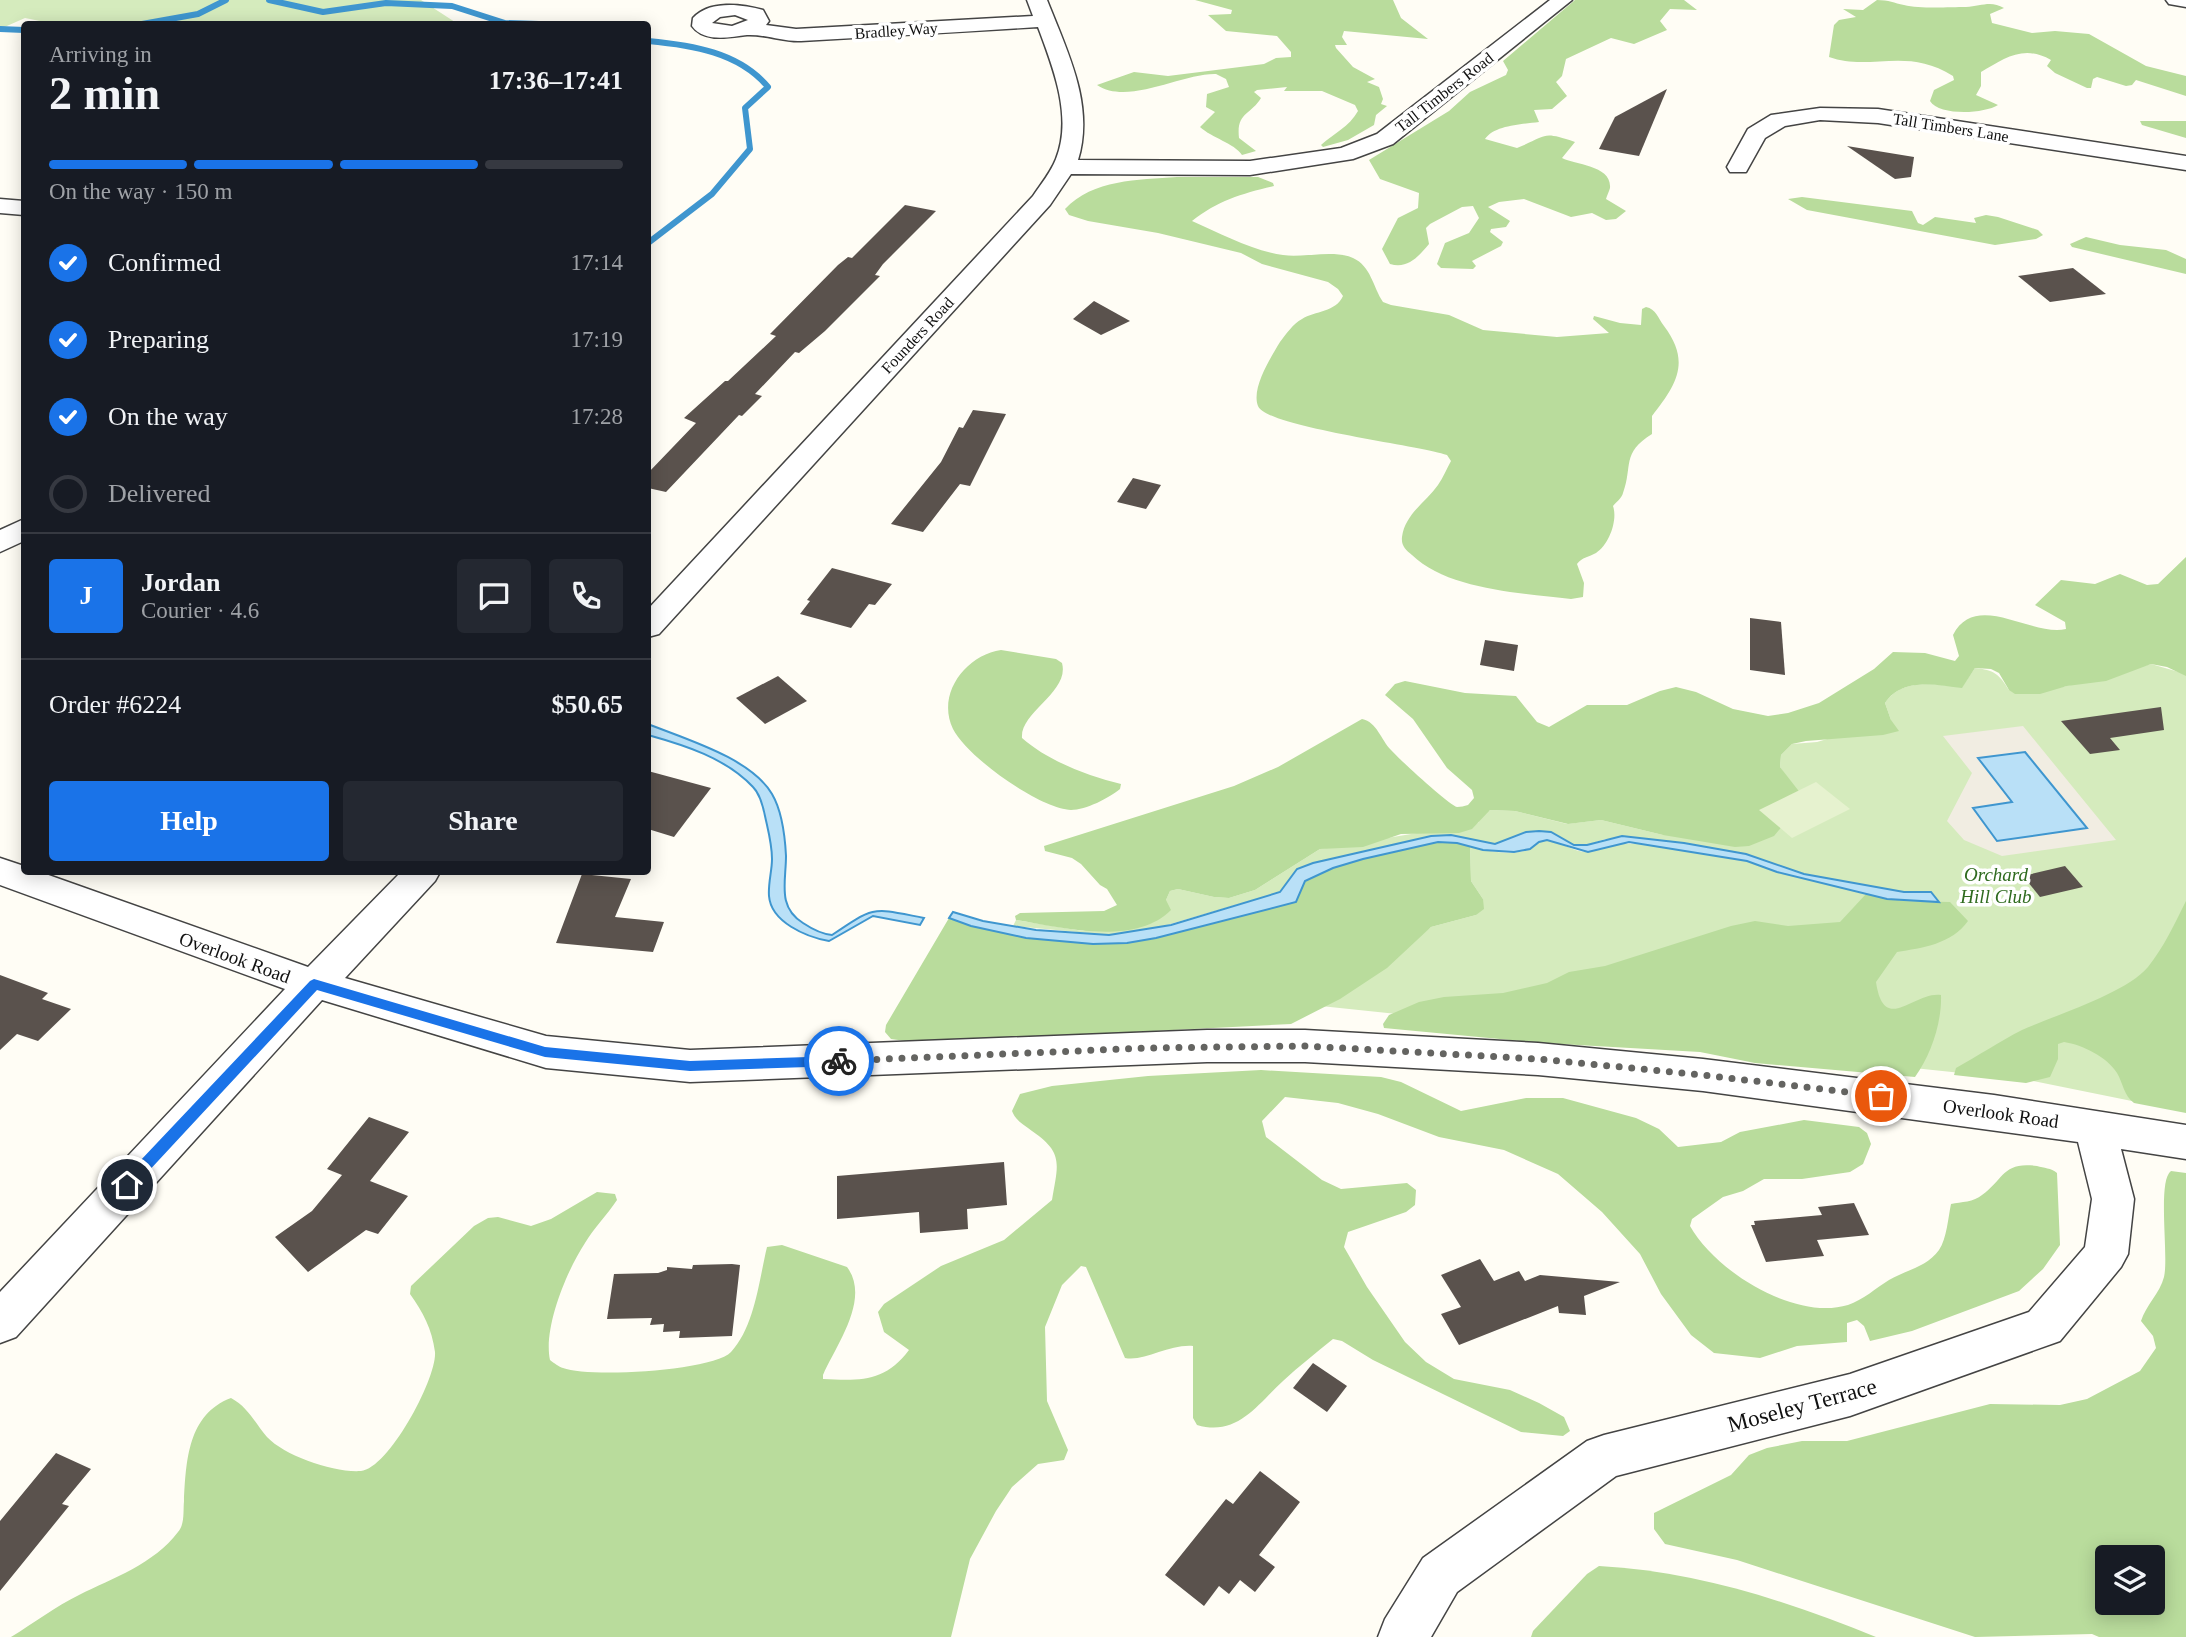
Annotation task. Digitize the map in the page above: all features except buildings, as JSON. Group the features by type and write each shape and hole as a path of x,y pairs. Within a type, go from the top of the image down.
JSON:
{"street":[{"name":"Tall Timbers Road","path":"1063,167 1250,168 1345,153 1384,139 1562,0"},
{"path":"2176,0 2186,1"},
{"name":"Founders Road","path":"651,624 1042,200 1063,167 1068,159 1074,114 1068,86 1040,10"},
{"name":"Bradley Way","path":"747,29 796,36 1040,10"},
{"name":"Tall Timbers Lane","path":"1738,167 1756,134 1779,120 1819,114 1878,116 2186,163"},
{"path":"0,206 21,208"},
{"path":"0,543 21,530"},
{"name":"Overlook Road","path":"0,871 314,984 545,1052 690,1066 1195,1047 1318,1046 1538,1059 1703,1075 1881,1096 2186,1142"},
{"path":"0,1323 314,984 419,875"},
{"name":"Moseley Terrace","path":"1403,1637 1440,1575 1604,1457 1850,1395 2044,1327 2106,1254 2113,1199 2095,1128"}],"green space":[{"path":"0,0 421,0 453,21 40,21 25,18 0,29"},
{"path":"1195,0 1393,0 1401,18 1428,39 1344,31 1342,37 1347,45 1335,45 1336,48 1353,67 1375,79 1367,82 1379,87 1383,99 1381,104 1387,106 1376,115 1374,125 1348,140 1323,147 1321,145 1354,117 1358,111 1355,105 1322,91 1284,91 1287,87 1257,90 1254,92 1261,98 1242,118 1239,130 1239,138 1256,151 1242,155 1234,147 1200,127 1215,112 1206,107 1207,94 1229,87 1226,79 1216,74 1124,92 1110,91 1097,85 1134,72 1168,76 1264,64 1276,58 1291,57 1291,52 1277,36 1226,31 1208,15 1231,14 1232,10"},
{"path":"1575,0 1684,0 1697,10 1670,9 1660,21 1667,30 1634,44 1611,38 1566,59 1562,76 1556,82 1567,96 1552,109 1534,110 1539,122 1502,128 1485,139 1517,148 1545,136 1556,136 1575,142 1562,158 1599,170 1609,180 1610,188 1606,199 1626,211 1616,219 1606,220 1592,213 1571,217 1524,199 1499,202 1488,207 1510,221 1506,227 1491,229 1490,232 1503,242 1501,246 1472,261 1476,266 1473,269 1441,268 1437,264 1445,243 1469,233 1479,218 1473,206 1462,207 1426,228 1429,244 1417,257 1402,265 1390,264 1382,249 1398,218 1418,208 1419,193 1380,179 1369,160 1449,111 1470,92 1506,75 1508,70 1503,61"},
{"path":"1877,0 1926,7 1990,4 1999,6 2004,8 1990,14 1992,23 2032,33 2055,31 2089,34 2146,66 2186,76 2186,96 2136,80 2132,85 2126,86 2097,77 2093,79 2091,88 2087,88 2055,73 2047,66 2051,60 2041,55 2023,53 2006,58 1981,72 1981,86 1976,95 1998,105 1973,112 1942,109 1930,101 1934,90 1954,80 1953,76 1936,67 1920,62 1859,62 1829,57 1834,25 1839,20 1856,17 1843,9 1863,10"},
{"path":"2140,121 2186,121 2186,138 2142,125"},
{"path":"1177,177 1258,177 1273,183 1274,186 1221,203 1192,221 1271,253 1292,256 1337,254 1353,258 1368,271 1383,302 1391,305 1449,315 1483,330 1557,337 1609,333 1593,319 1594,316 1641,325 1642,309 1646,307 1655,312 1677,351 1678,372 1668,394 1652,416 1652,434 1636,447 1632,454 1622,495 1613,506 1613,525 1608,538 1601,549 1577,564 1584,583 1583,597 1571,599 1531,595 1465,583 1427,567 1406,549 1402,540 1407,522 1442,479 1451,461 1447,455 1287,421 1267,414 1258,406 1257,391 1260,382 1280,342 1299,321 1340,301 1343,296 1338,289 1328,282 1262,264 1241,253 1158,233 1088,221 1069,215 1065,209 1076,199 1102,186"},
{"path":"1802,197 1912,211 1918,223 1923,225 1935,217 1976,223 1974,218 1986,215 2038,230 2043,235 2036,239 1995,245 1807,210 1788,199"},
{"path":"2086,237 2120,245 2166,250 2186,259 2186,274 2072,247 2070,244"},
{"path":"2186,557 2186,676 2167,667 2151,664 2106,681 2067,686 2040,694 2015,694 2009,690 1999,673 1991,669 1975,668 1962,688 1920,685 1901,689 1885,703 1891,720 1899,731 1883,735 1806,741 1792,744 1781,755 1780,767 1805,799 1774,836 1749,846 1735,847 1663,835 1601,820 1568,824 1515,811 1490,810 1472,829 1459,833 1401,834 1363,847 1320,849 1255,890 1229,898 1178,889 1170,891 1166,900 1171,910 1156,921 1138,928 1118,931 1075,930 1016,920 1015,916 1020,913 1104,911 1117,905 1107,889 1081,864 1072,858 1045,851 1044,846 1234,786 1278,767 1362,719 1371,724 1387,746 1444,799 1457,807 1468,805 1474,798 1472,790 1447,768 1413,719 1385,695 1395,684 1405,681 1465,693 1516,696 1537,722 1549,727 1587,705 1627,705 1676,687 1696,692 1733,709 1768,716 1788,713 1819,703 1874,669 1893,652 1925,653 1955,661 1959,656 1953,635 1963,622 1975,616 1990,615 2052,630 2066,629 2065,622 2035,605 2061,580 2095,584 2120,574 2147,585 2158,584"},
{"path":"1001,650 1056,659 1062,663 1059,683 1029,719 1023,729 1022,738 1069,767 1121,784 1120,789 1104,800 1083,808 1071,810 1058,807 1041,801 1006,780 988,767 961,740 953,729 949,716 951,690 966,668 976,660"},
{"name":"Orchard Hill Club","path":"2151,664 2186,674 2186,1112 2028,1080 1311,1005 1431,927 1476,915 1483,899 1471,881 1470,846 1514,853 1528,850 1547,840 1588,852 1609,845 1651,840 1605,839 1587,845 1574,845 1551,832 1526,832 1495,844 1485,844 1451,835 1431,836 1297,869 1280,892 1150,930 1109,935 1013,926 1016,920 1083,931 1166,900 1170,891 1178,889 1229,898 1255,890 1320,849 1478,823 1483,814 1490,810 1515,811 1567,824 1601,820 1663,835 1785,775 1780,767 1781,755 1792,744 1817,742 1891,720 1885,703 1901,689 1920,684 1962,687 1975,668 1995,674 2009,690 2063,687"},
{"path":"1816,782 1850,809 1792,838 1759,810"},
{"path":"1438,842 1470,846 1471,881 1483,899 1484,909 1476,915 1431,927 1387,968 1340,999 1291,1024 920,1043 891,1039 885,1032 886,1025 949,918 971,926 1026,938 1093,944 1156,938 1296,902 1304,883 1326,870"},
{"path":"1866,894 1903,901 1950,902 1968,921 1945,940 1897,952 1876,982 1880,998 1886,1006 1893,1009 1941,995 1940,1016 1934,1038 1915,1077 1755,1063 1700,1052 1543,1043 1384,1028 1383,1024 1389,1015 1419,1002 1444,997 1503,993 1547,983 1569,972 1605,966 1731,926 1755,921 1788,926 1840,922"},
{"path":"2186,901 2186,1113 2134,1103 2113,1067 2086,1049 2064,1042 2058,1044 2058,1059 2050,1077 2026,1083 1954,1075 1956,1068 2014,1034 2107,995 2137,977 2159,951"},
{"path":"1261,1070 1381,1077 1401,1082 1461,1111 1526,1098 1563,1098 1636,1118 1659,1129 1678,1147 1721,1142 1740,1132 1804,1120 1859,1127 1867,1133 1871,1144 1863,1164 1850,1172 1802,1179 1764,1179 1743,1191 1723,1197 1692,1219 1690,1226 1702,1243 1737,1275 1759,1289 1805,1306 1827,1308 1848,1305 1929,1260 1942,1245 1951,1204 1979,1197 2005,1173 2017,1166 2037,1166 2057,1173 2060,1245 2043,1269 2019,1291 1912,1331 1870,1341 1864,1326 1857,1320 1847,1323 1847,1342 1797,1346 1760,1358 1714,1353 1691,1335 1661,1294 1640,1254 1602,1212 1558,1174 1504,1150 1439,1137 1378,1114 1338,1103 1285,1097 1262,1121 1266,1137 1322,1180 1341,1189 1407,1183 1416,1190 1415,1205 1406,1212 1348,1232 1344,1247 1367,1287 1405,1342 1426,1362 1454,1379 1510,1390 1539,1403 1564,1417 1570,1431 1563,1436 1521,1432 1373,1360 1342,1341 1333,1339 1289,1375 1255,1409 1235,1423 1211,1428 1197,1425 1193,1418 1193,1346 1140,1358 1125,1358 1086,1267 1081,1266 1062,1285 1045,1327 1047,1401 1068,1450 1064,1460 1038,1464 1012,1487 996,1511 970,1559 951,1637 11,1637 70,1599 145,1562 168,1543 182,1525 186,1470 192,1440 206,1415 231,1398 247,1411 275,1444 311,1462 337,1469 361,1471 385,1455 420,1400 434,1364 432,1336 423,1314 410,1294 411,1286 474,1226 488,1218 498,1217 531,1226 551,1219 597,1192 615,1194 617,1200 578,1254 564,1283 553,1316 550,1360 561,1367 598,1372 650,1371 720,1359 731,1352 746,1329 767,1247 782,1245 847,1267 855,1293 853,1307 823,1379 871,1377 891,1368 909,1350 884,1332 878,1312 884,1304 941,1266 1004,1240 1052,1200 1057,1168 1054,1153 1042,1139 1020,1122 1012,1111 1020,1094 1052,1086 1148,1076"},
{"path":"2171,1171 2186,1173 2186,1637 2099,1637 2092,1634 1975,1637 1737,1560 1665,1544 1654,1529 1654,1513 1731,1475 1749,1455 1767,1448 1802,1441 1847,1441 1990,1404 2060,1405 2087,1399 2140,1371 2156,1348 2153,1336 2141,1321 2164,1277 2165,1189"},
{"path":"1599,1566 1706,1581 1809,1611 1876,1637 1531,1637 1533,1631 1587,1574"}],"shaded area":[{"path":"2023,726 2116,840 2002,856 1964,840 1947,821 1972,773 1943,736","holes":["1978,758 2086,828 1973,808 2012,803"]}],"water":[{"path":"651,725 733,760 762,781 772,794 785,840 786,902 795,917 817,931 832,935 858,918 875,912 894,912 924,918 920,925 873,916 829,941 800,932 783,921 771,905 769,896 771,848 759,797 742,777 730,768 690,748 651,736"},
{"path":"2025,752 2087,828 1997,841 1973,808 2012,802 1978,758"},
{"path":"1526,832 1551,832 1574,845 1587,845 1622,836 1746,854 1804,874 1904,892 1931,892 1939,902 1887,899 1777,872 1747,861 1629,842 1588,852 1547,840 1530,849 1514,852 1438,842 1363,859 1333,868 1305,881 1296,902 1127,943 1093,944 1026,938 971,926 949,918 953,912 983,921 1036,930 1109,935 1171,925 1280,892 1297,869 1313,863 1431,836 1451,835 1495,844"}],"waterway":[{"path":"159,21 198,14 226,0"},
{"path":"269,0 323,12 386,3 452,6 499,21"},
{"path":"0,29 21,30"},
{"path":"651,41 697,48 729,58 756,75 768,87 745,108 750,149 712,194 651,241"}],"way so far":[{"path":"839,1061 1207,1046 1305,1046 1538,1059 1881,1096"}],"route":[{"path":"127,1185 314,984 545,1052 690,1066 839,1061"}]}
